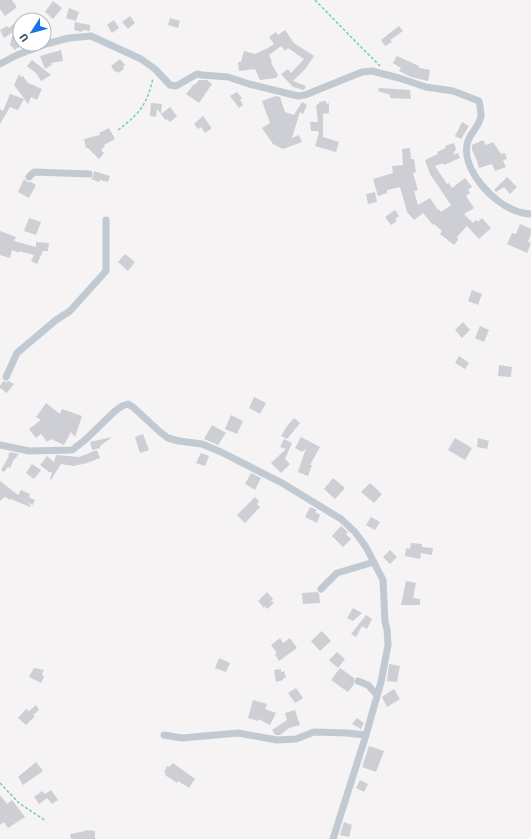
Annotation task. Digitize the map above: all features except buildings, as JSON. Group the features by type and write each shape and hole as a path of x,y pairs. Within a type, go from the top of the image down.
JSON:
{"street":[{"path":"0,64 17,55 46,44 69,38 91,36 141,59 155,69 170,85 176,86 197,74 228,77 249,84 298,96 304,96 362,72 372,71 426,87 453,91 479,101 481,117 468,141 467,158 474,174 482,186 495,198 518,212 531,214"},
{"path":"29,177 34,172 89,174"},
{"path":"6,377 17,353 56,320 70,311 106,271 106,220"},
{"path":"0,445 29,451 72,450 86,440 115,410 128,404 168,438 178,441 202,444 221,452 282,483 341,519 355,532 366,547 383,580 385,622 388,629 388,645 377,695 366,734 333,839"},
{"path":"321,589 337,573 374,562"},
{"path":"358,681 368,685 377,695"},
{"path":"164,735 182,738 238,733 276,740 296,739 314,732 366,734"}],"path":[{"path":"316,0 353,40 391,76"},
{"path":"118,130 137,115 148,97 155,69"},
{"path":"0,783 19,803 46,821"}]}
